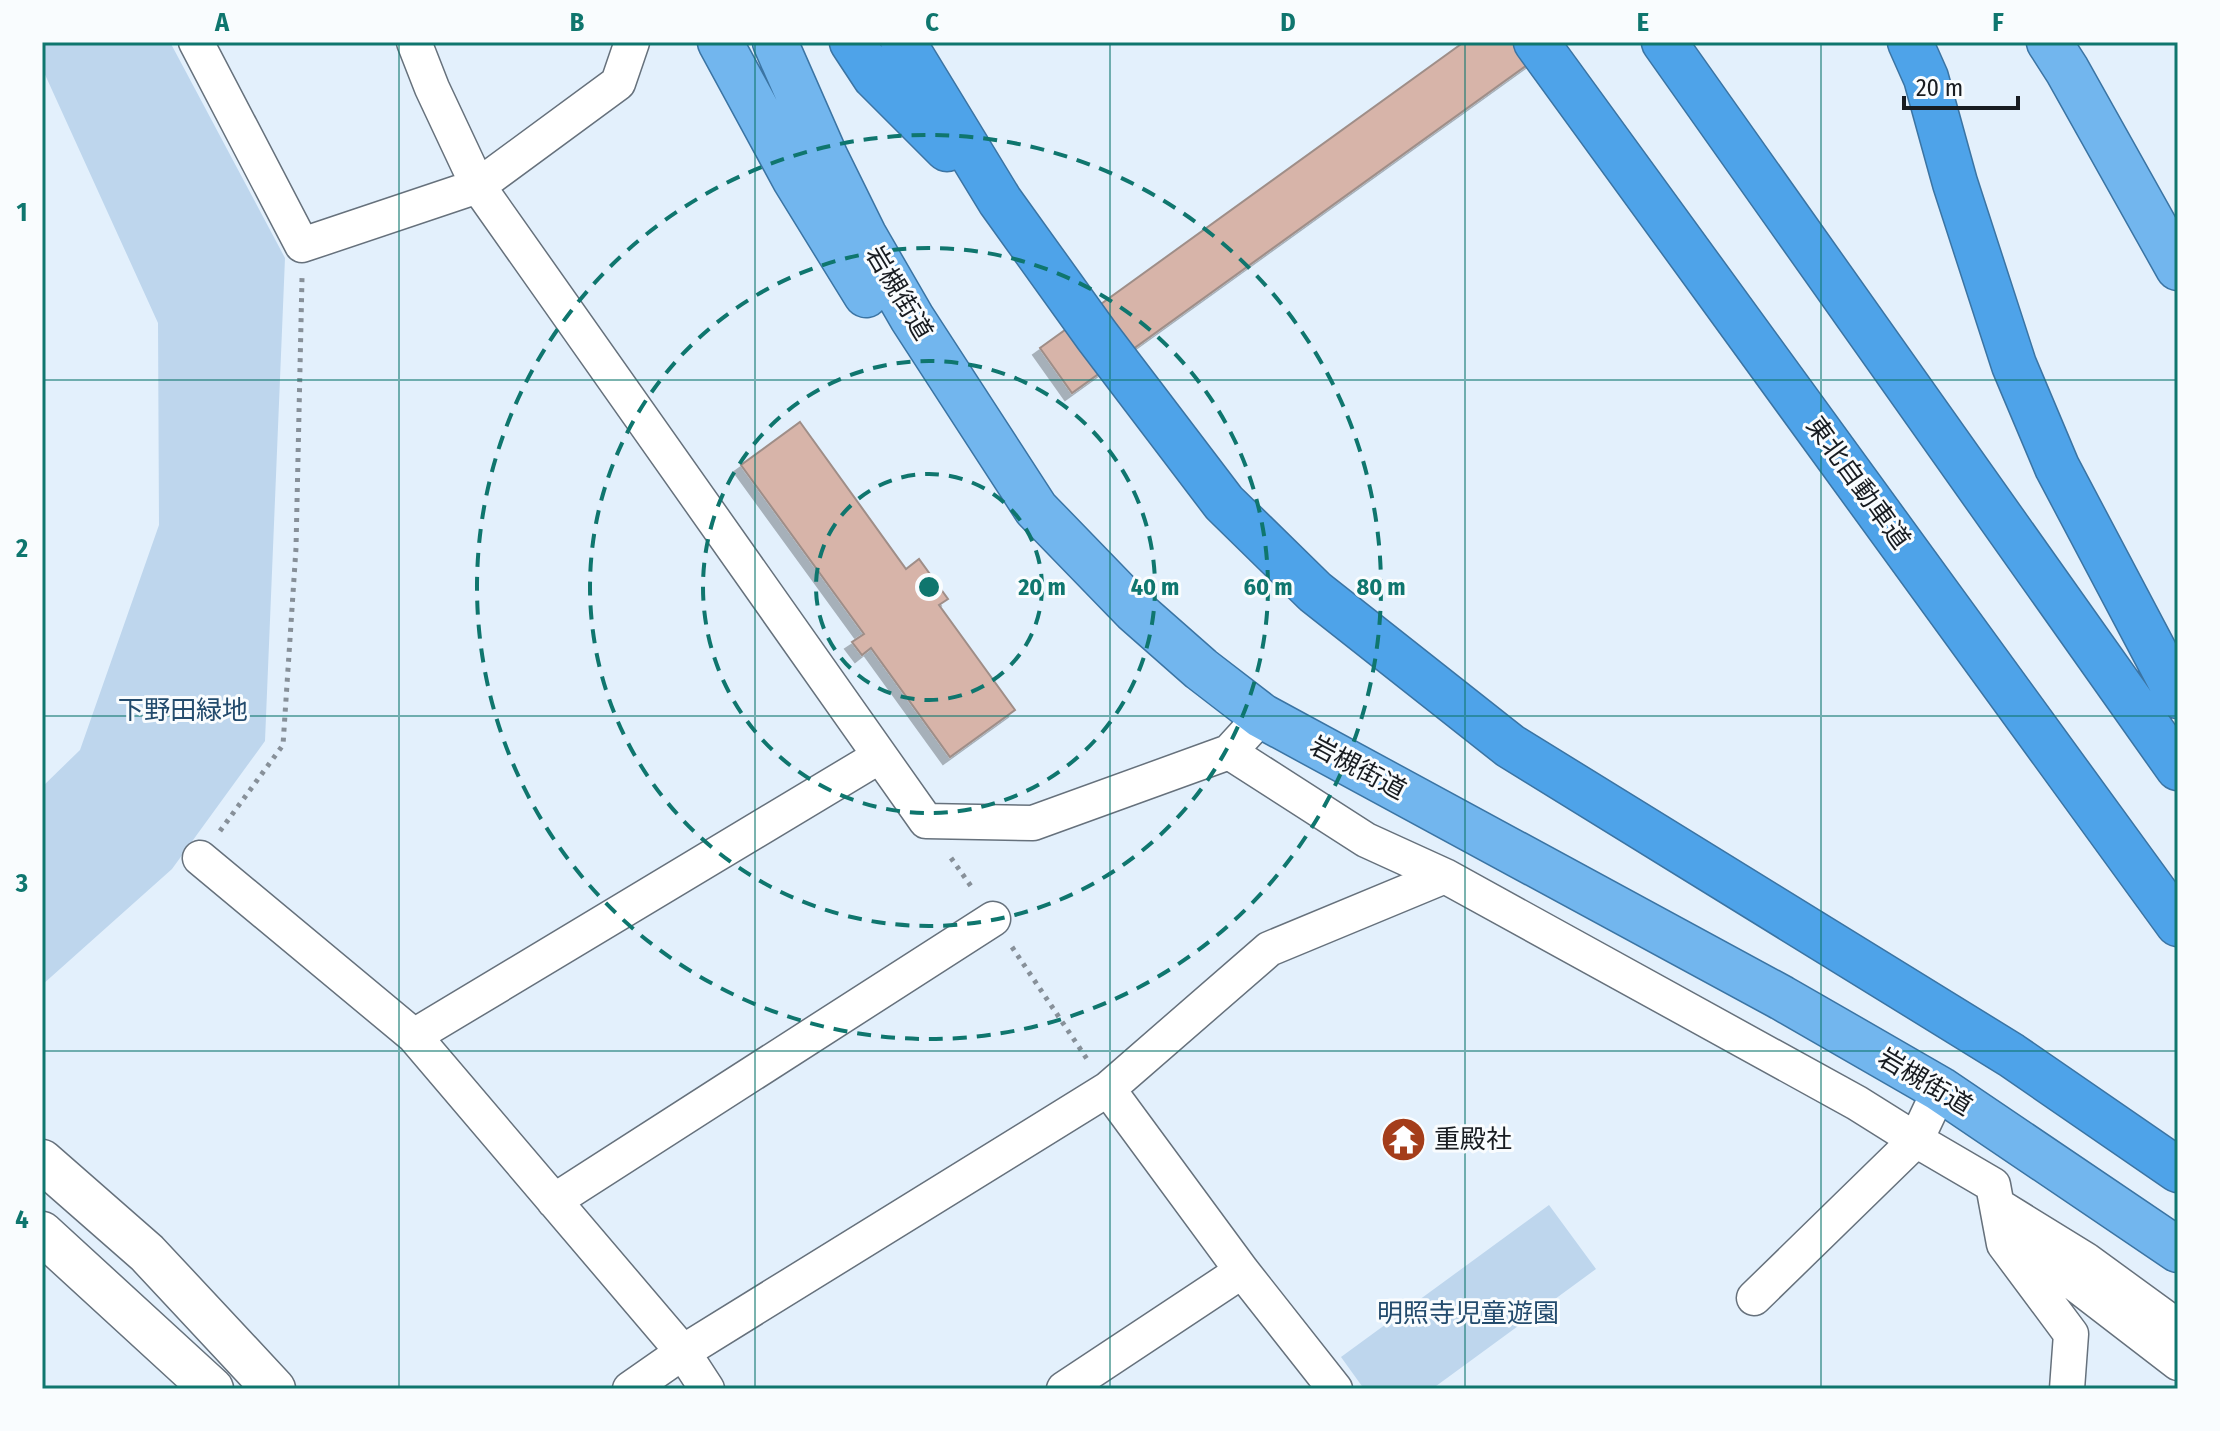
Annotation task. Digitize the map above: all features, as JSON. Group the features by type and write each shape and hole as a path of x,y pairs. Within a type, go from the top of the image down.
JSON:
{"highway":[{"path":"720,42 795,180 882,320 961,432 1036,509"},
{"name":"岩槻街道","path":"775,42 864,235 912,318 1036,509 1134,610 1201,669 1262,716 1768,990 1940,1089 2178,1250"},
{"path":"852,42 875,77 1000,201"},
{"path":"903,42 1000,201 1224,503 1315,592 1510,746 2011,1055 2178,1170"},
{"name":"東北自動車道","path":"1536,42 2178,924"},
{"path":"1664,42 2178,768"},
{"path":"1910,42 1926,78 1955,183 2014,365 2057,467 2178,696"},
{"path":"2049,42 2141,198 2178,268"}],"street":[{"path":"196,42 302,245 478,186 618,83 632,42"},
{"path":"414,42 478,186 926,821 1033,823 1229,752 1262,716"},
{"path":"1229,752 1366,840 1445,876 1857,1103 1993,1185 2004,1244 2071,1334 2067,1389"},
{"path":"414,1036 880,756"},
{"path":"200,858 414,1036 683,1352 707,1389"},
{"path":"630,1389 683,1352 1108,1089 1269,949 1445,876"},
{"path":"554,1201 993,919"},
{"path":"1108,1089 1242,1271 1335,1389"},
{"path":"1754,1298 1916,1140 1940,1089"},
{"path":"42,1161 147,1253 274,1389"},
{"path":"1997,1205 2086,1260 2178,1327"},
{"path":"42,1233 212,1389"},
{"path":"2004,1244 2061,1273 2178,1363"},
{"path":"1064,1389 1242,1271"}],"path":[{"path":"200,858 283,745 296,548 302,245"},
{"path":"926,821 1108,1089"}],"green space":[{"name":"下野田緑地","path":"42,42 170,42 285,258 265,741 172,869 42,985 42,787 80,750 159,525 158,323 42,68"},
{"name":"明照寺児童遊園","path":"1549,1205 1596,1269 1432,1389 1364,1389 1341,1357"}],"building":[{"path":"1464,42 1559,42 1072,393 1040,348"},
{"path":"800,422 906,569 919,559 948,599 939,605 1015,710 950,757 871,648 862,655 852,642 864,634 741,465"}],"place":[{"name":"重殿社","path":"1403,1139"}]}
